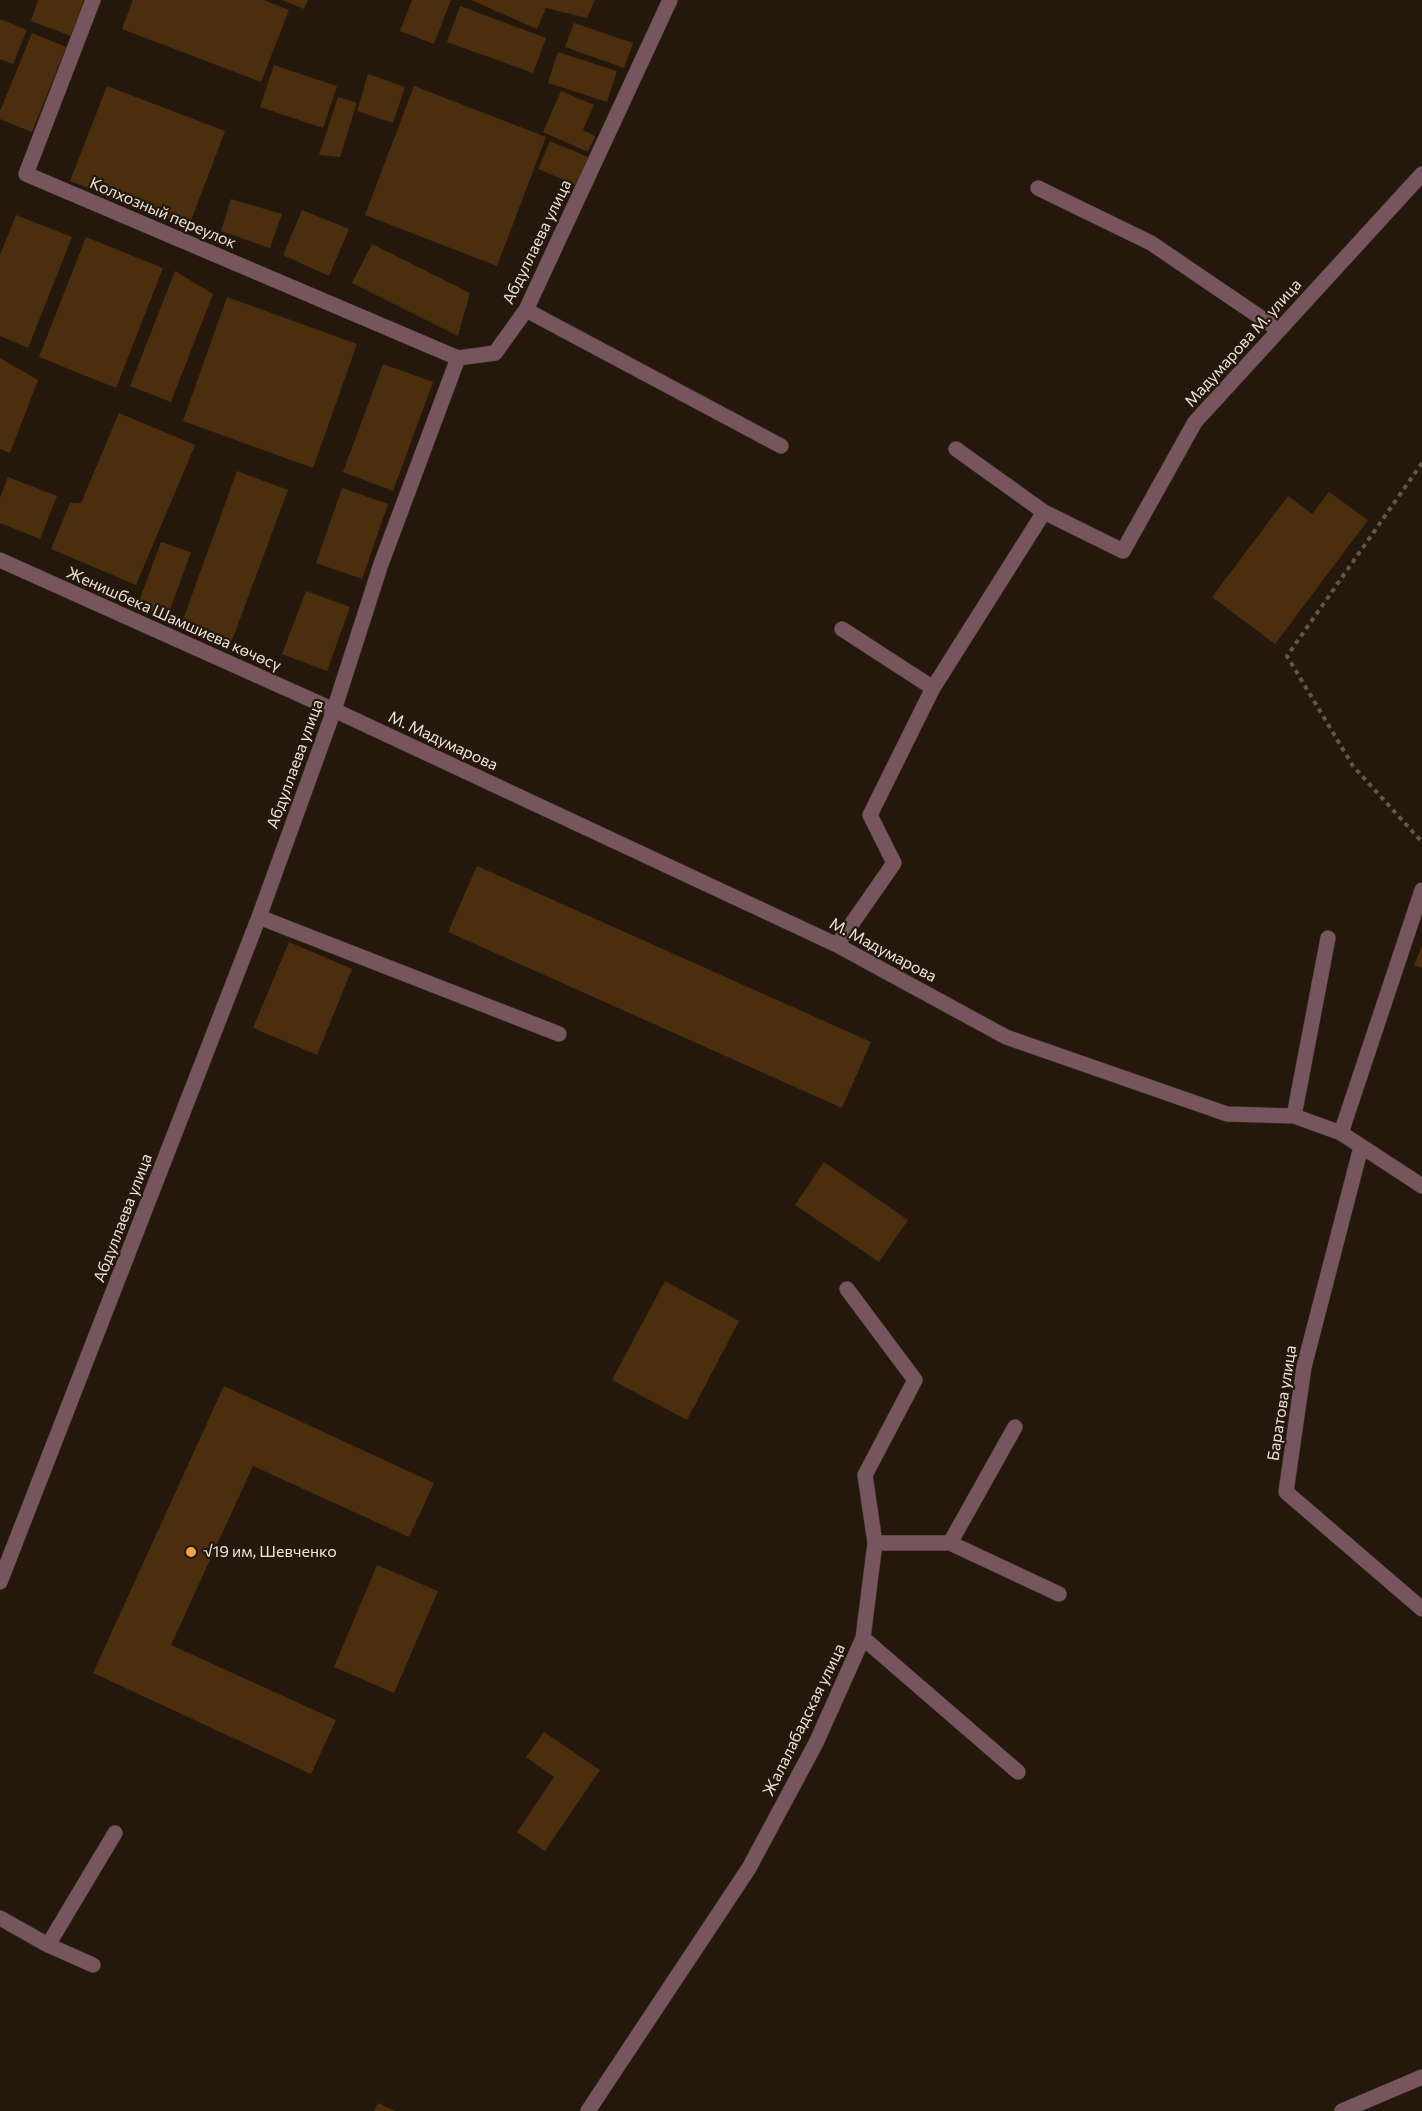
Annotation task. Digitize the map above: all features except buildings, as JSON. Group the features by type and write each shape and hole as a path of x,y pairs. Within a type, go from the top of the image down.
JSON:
{"street":[{"name":"Колхозный переулок","path":"93,0 26,174 458,358"},
{"name":"Абдуллаева улица","path":"0,1582 259,917 334,710 381,564 458,358 495,353 526,310 669,0"},
{"name":"Мадумарова М. улица","path":"1044,512 1123,551 1195,422 1422,174"},
{"path":"1038,188 1151,243 1280,330"},
{"path":"526,310 782,446"},
{"path":"837,945 894,863 870,815 933,688 1044,512 956,449"},
{"name":"Женишбека Шамшиева көчөсү","path":"0,560 334,710"},
{"path":"842,629 933,688"},
{"name":"М. Мадумарова","path":"334,710 837,945 1006,1037 1227,1114 1294,1116 1341,1133 1422,1186"},
{"path":"1341,1133 1422,890"},
{"path":"259,917 559,1034"},
{"path":"1294,1116 1328,938"},
{"name":"Баратова улица","path":"1361,1147 1304,1367 1286,1492 1422,1610"},
{"name":"Жалалабадская улица","path":"588,2111 749,1868 816,1743 863,1638 875,1544 865,1476 915,1380 847,1289"},
{"path":"950,1543 1015,1427"},
{"path":"875,1544 950,1543 1059,1594"},
{"path":"863,1638 1018,1772"},
{"path":"48,1945 115,1833"},
{"path":"0,1918 48,1945 93,1965"},
{"path":"1342,2111 1422,2077"}],"path":[{"path":"1422,463 1287,656 1353,766 1422,842"}],"place":[{"name":"√19 им, Шевченко","path":"191,1552"}]}
